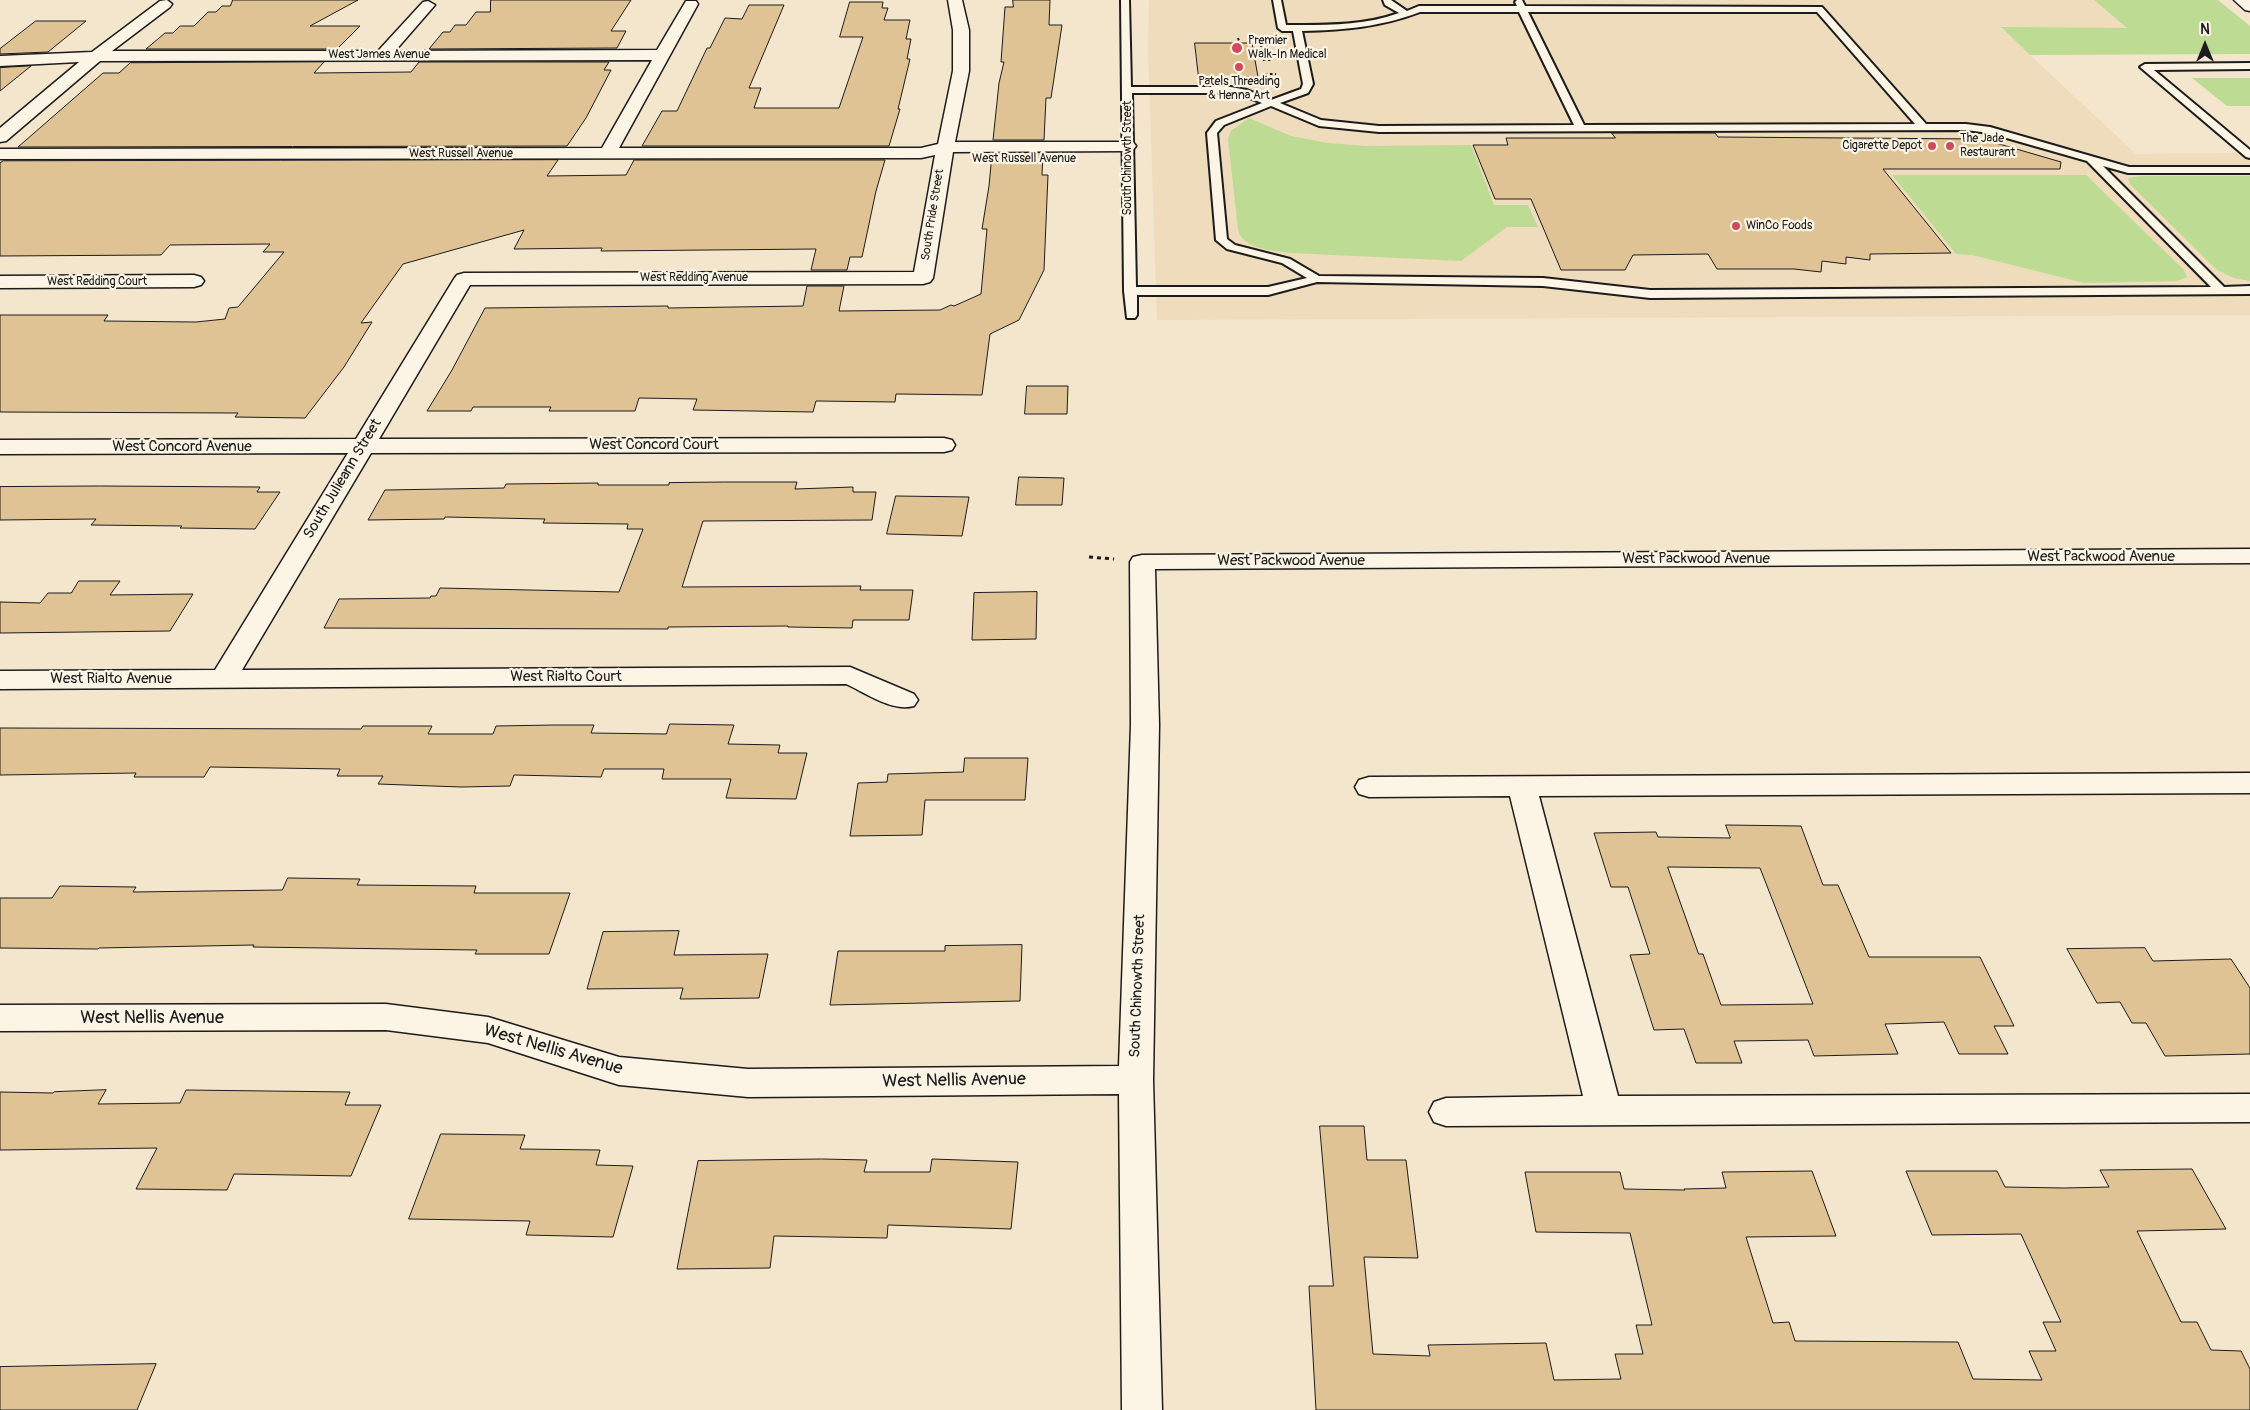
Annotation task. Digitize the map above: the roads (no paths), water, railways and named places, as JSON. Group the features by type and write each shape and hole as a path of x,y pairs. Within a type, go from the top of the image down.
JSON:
{"street":[{"name":"South Pride Street","path":"923,278 944,153 962,71 961,30 955,0"},
{"path":"2241,0 2250,7"},
{"path":"0,137 96,56 165,4"},
{"path":"383,55 428,4"},
{"path":"607,154 691,4"},
{"name":"West James Avenue","path":"0,51 57,52 96,56"},
{"name":"West James Avenue","path":"0,60 44,60 96,56 662,55"},
{"name":"West Russell Avenue","path":"0,154 1127,153"},
{"name":"West Redding Avenue","path":"464,279 923,278"},
{"name":"South Julieann Street","path":"223,679 464,279"},
{"name":"West Redding Court","path":"0,282 194,281"},
{"name":"West Concord Court","path":"363,446 944,445"},
{"name":"West Concord Avenue","path":"0,448 363,446"},
{"name":"West Packwood Avenue","path":"1142,562 2250,556"},
{"name":"South Chinowth Street","path":"1142,562 1145,724 1136,1080 1142,1410"},
{"name":"West Rialto Court","path":"223,679 850,676 904,700"},
{"name":"West Rialto Avenue","path":"0,680 223,679"},
{"path":"1368,788 2250,783"},
{"path":"1522,786 1604,1110"},
{"name":"West Nellis Avenue","path":"0,1018 386,1017 488,1030 619,1071 748,1083 1136,1080"},
{"path":"1446,1112 2250,1108"}],"lane":[{"name":"South Chinowth Street","path":"1125,0 1128,90 1127,153 1130,315"},
{"path":"1277,0 1282,28 1354,28 1384,22 1419,9 1520,5 1819,9 1923,127"},
{"path":"1387,0 1388,3 1406,14"},
{"path":"1520,5 1580,128"},
{"path":"1297,28 1308,84 1305,91 1220,123 1212,132 1222,240 1231,247 1286,260 1317,279"},
{"path":"2250,66 2145,67 2250,156"},
{"path":"1128,90 1231,90 1244,92 1319,123 1347,127 1966,127 1990,130 2128,170 2250,170"},
{"path":"2089,159 2221,290"},
{"path":"1130,291 1268,291 1317,279 1543,282 1650,294 2250,290"}],"place":[{"name":"Premier Walk-In Medical","path":"1237,48"},
{"name":"Patels Threading & Henna Art","path":"1239,67"},
{"name":"Cigarette Depot","path":"1932,146"},
{"name":"The Jade Restaurant","path":"1950,146"},
{"name":"WinCo Foods","path":"1736,226"}]}
